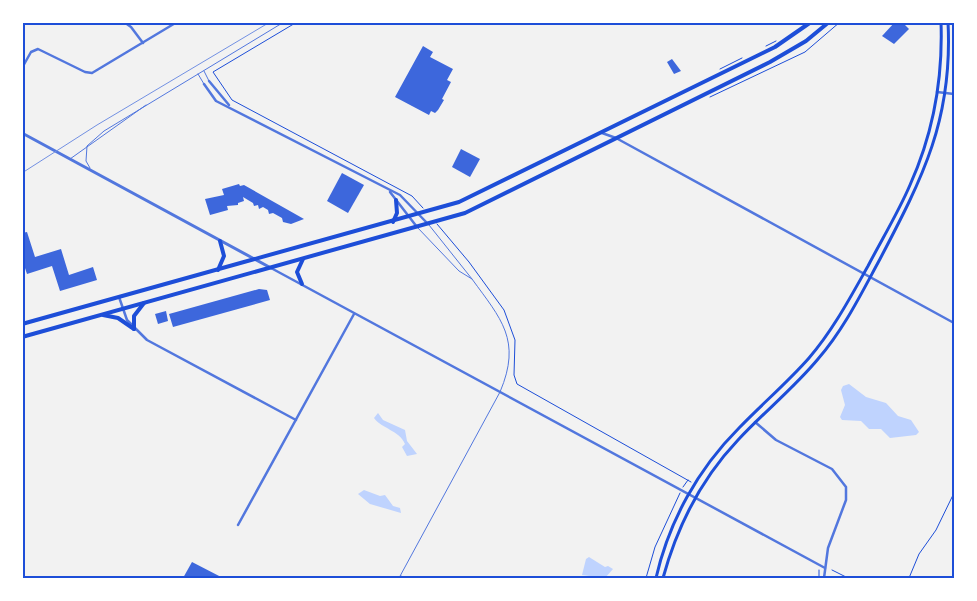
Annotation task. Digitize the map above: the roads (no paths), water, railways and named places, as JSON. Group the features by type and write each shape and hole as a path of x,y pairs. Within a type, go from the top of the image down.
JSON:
{"main road":[{"path":"804,28 806,22"},
{"path":"22,324 428,213 459,202 775,47 812,22"},
{"path":"22,337 465,213 783,55 829,22"},
{"path":"656,578 670,533 688,494 712,458 730,437 817,348 844,310 910,187 931,125 941,60 941,22"},
{"path":"663,578 676,536 695,498 719,462 826,349 844,323 870,277 922,176 937,131 945,93 948,22"},
{"path":"393,222 397,213 396,200"},
{"path":"218,270 224,256 220,241"},
{"path":"302,284 297,272 304,258"},
{"path":"134,329 134,316 145,303"},
{"path":"100,315 118,318 134,329"},
{"path":"38,320 40,332"}],"street":[{"path":"124,22 131,27 143,43"},
{"path":"22,68 31,52 38,49 85,72 92,73 177,22"},
{"path":"209,80 220,97 230,106"},
{"path":"204,84 212,97 400,195 428,224"},
{"path":"937,92 954,94"},
{"path":"601,133 616,138 954,323"},
{"path":"22,134 825,568"},
{"path":"389,190 418,227"},
{"path":"119,297 127,320 147,340 296,420"},
{"path":"238,525 354,314"},
{"path":"755,422 776,440 832,468 846,487 846,500 830,540 824,578"}],"lane":[{"path":"70,159 110,127 284,22"},
{"path":"204,70 209,80"},
{"path":"198,74 204,84"},
{"path":"87,146 86,161 91,171"},
{"path":"399,578 500,392 509,360 508,341 503,323 493,304 428,224"},
{"path":"418,227 459,270 472,280"},
{"path":"400,575 406,578"}],"water":[{"path":"849,384 866,397 886,403 898,416 911,420 919,432 916,435 890,438 881,429 869,429 861,421 842,420 840,417 845,405 841,390 843,386"},
{"path":"378,413 383,420 405,430 407,441 417,454 407,456 402,447 405,444 402,439 374,418"},
{"path":"364,490 380,496 385,495 393,506 400,508 401,513 370,504 358,494"},
{"path":"589,557 605,567 608,566 613,569 605,578 582,575 586,559"}],"railway":[{"path":"22,173 97,125 270,22"}]}
